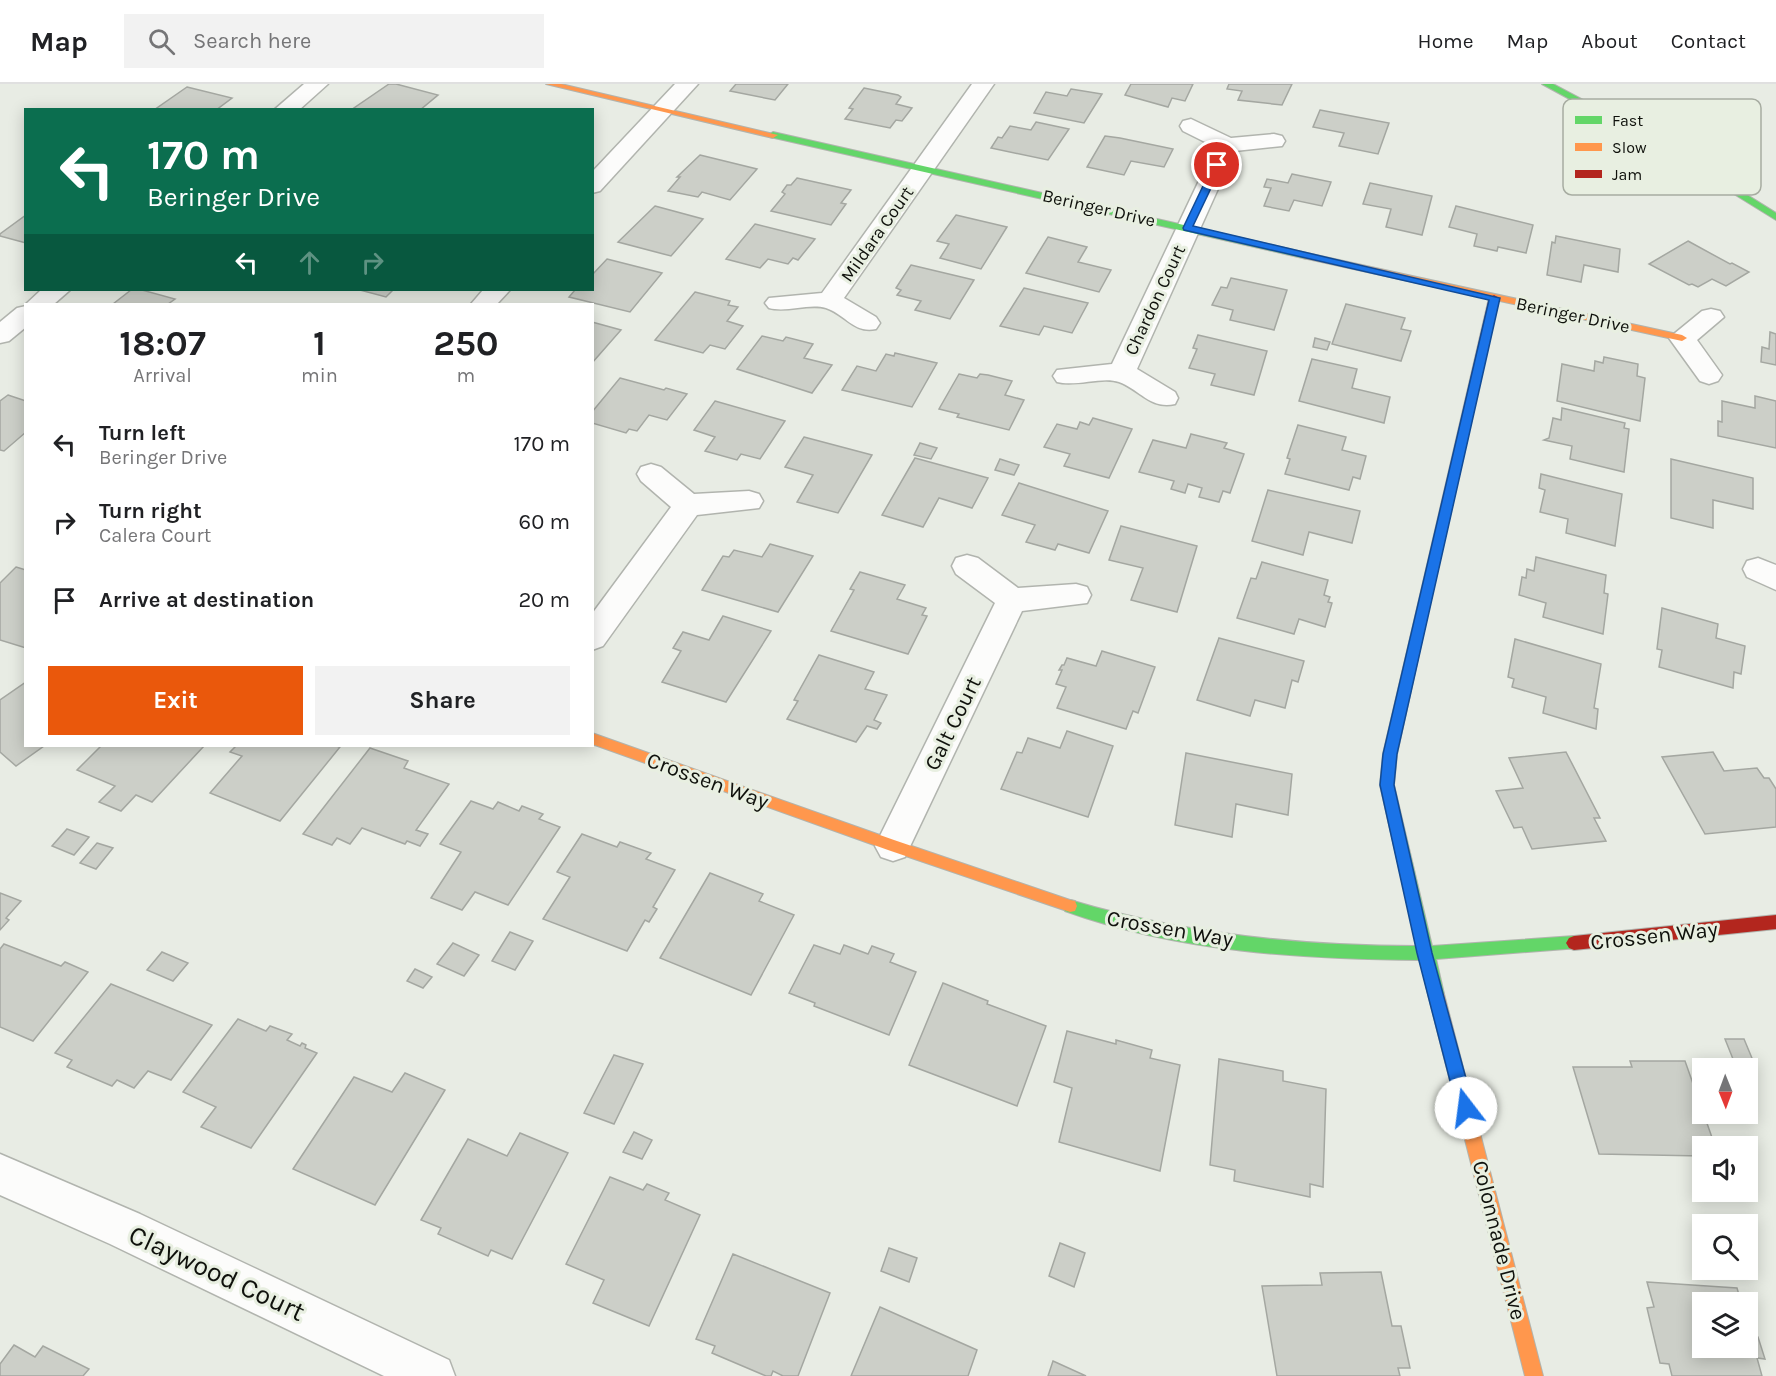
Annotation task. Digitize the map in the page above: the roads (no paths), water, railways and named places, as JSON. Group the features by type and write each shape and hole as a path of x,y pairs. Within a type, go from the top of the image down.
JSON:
{"street":[{"path":"287,108 317,84"},
{"name":"Beringer Drive","path":"550,84 1494,298 1682,338"},
{"path":"594,184 687,84"},
{"name":"Mildara Court","path":"830,300 984,84"},
{"path":"1546,84 1574,99"},
{"path":"1191,126 1227,145 1274,141"},
{"name":"Chardon Court","path":"1122,372 1227,145"},
{"path":"1741,195 1776,217"},
{"path":"39,303 56,291"},
{"path":"484,303 496,291"},
{"name":"Colonnade Drive","path":"1494,298 1390,754 1387,785 1425,953 1533,1376"},
{"path":"778,303 830,300 867,324"},
{"path":"0,334 24,316"},
{"path":"1709,375 1682,338 1711,317"},
{"path":"1066,376 1122,372 1165,398"},
{"path":"651,474 688,505 749,501"},
{"path":"594,635 688,505"},
{"path":"967,566 1012,600 1076,595"},
{"name":"Galt Court","path":"892,846 1012,600"},
{"name":"Crossen Way","path":"594,739 892,846 1091,913 1160,929 1227,940 1314,949 1425,953 1620,940 1776,922"},
{"name":"Claywood Court","path":"0,1174 125,1229 433,1376"}]}
